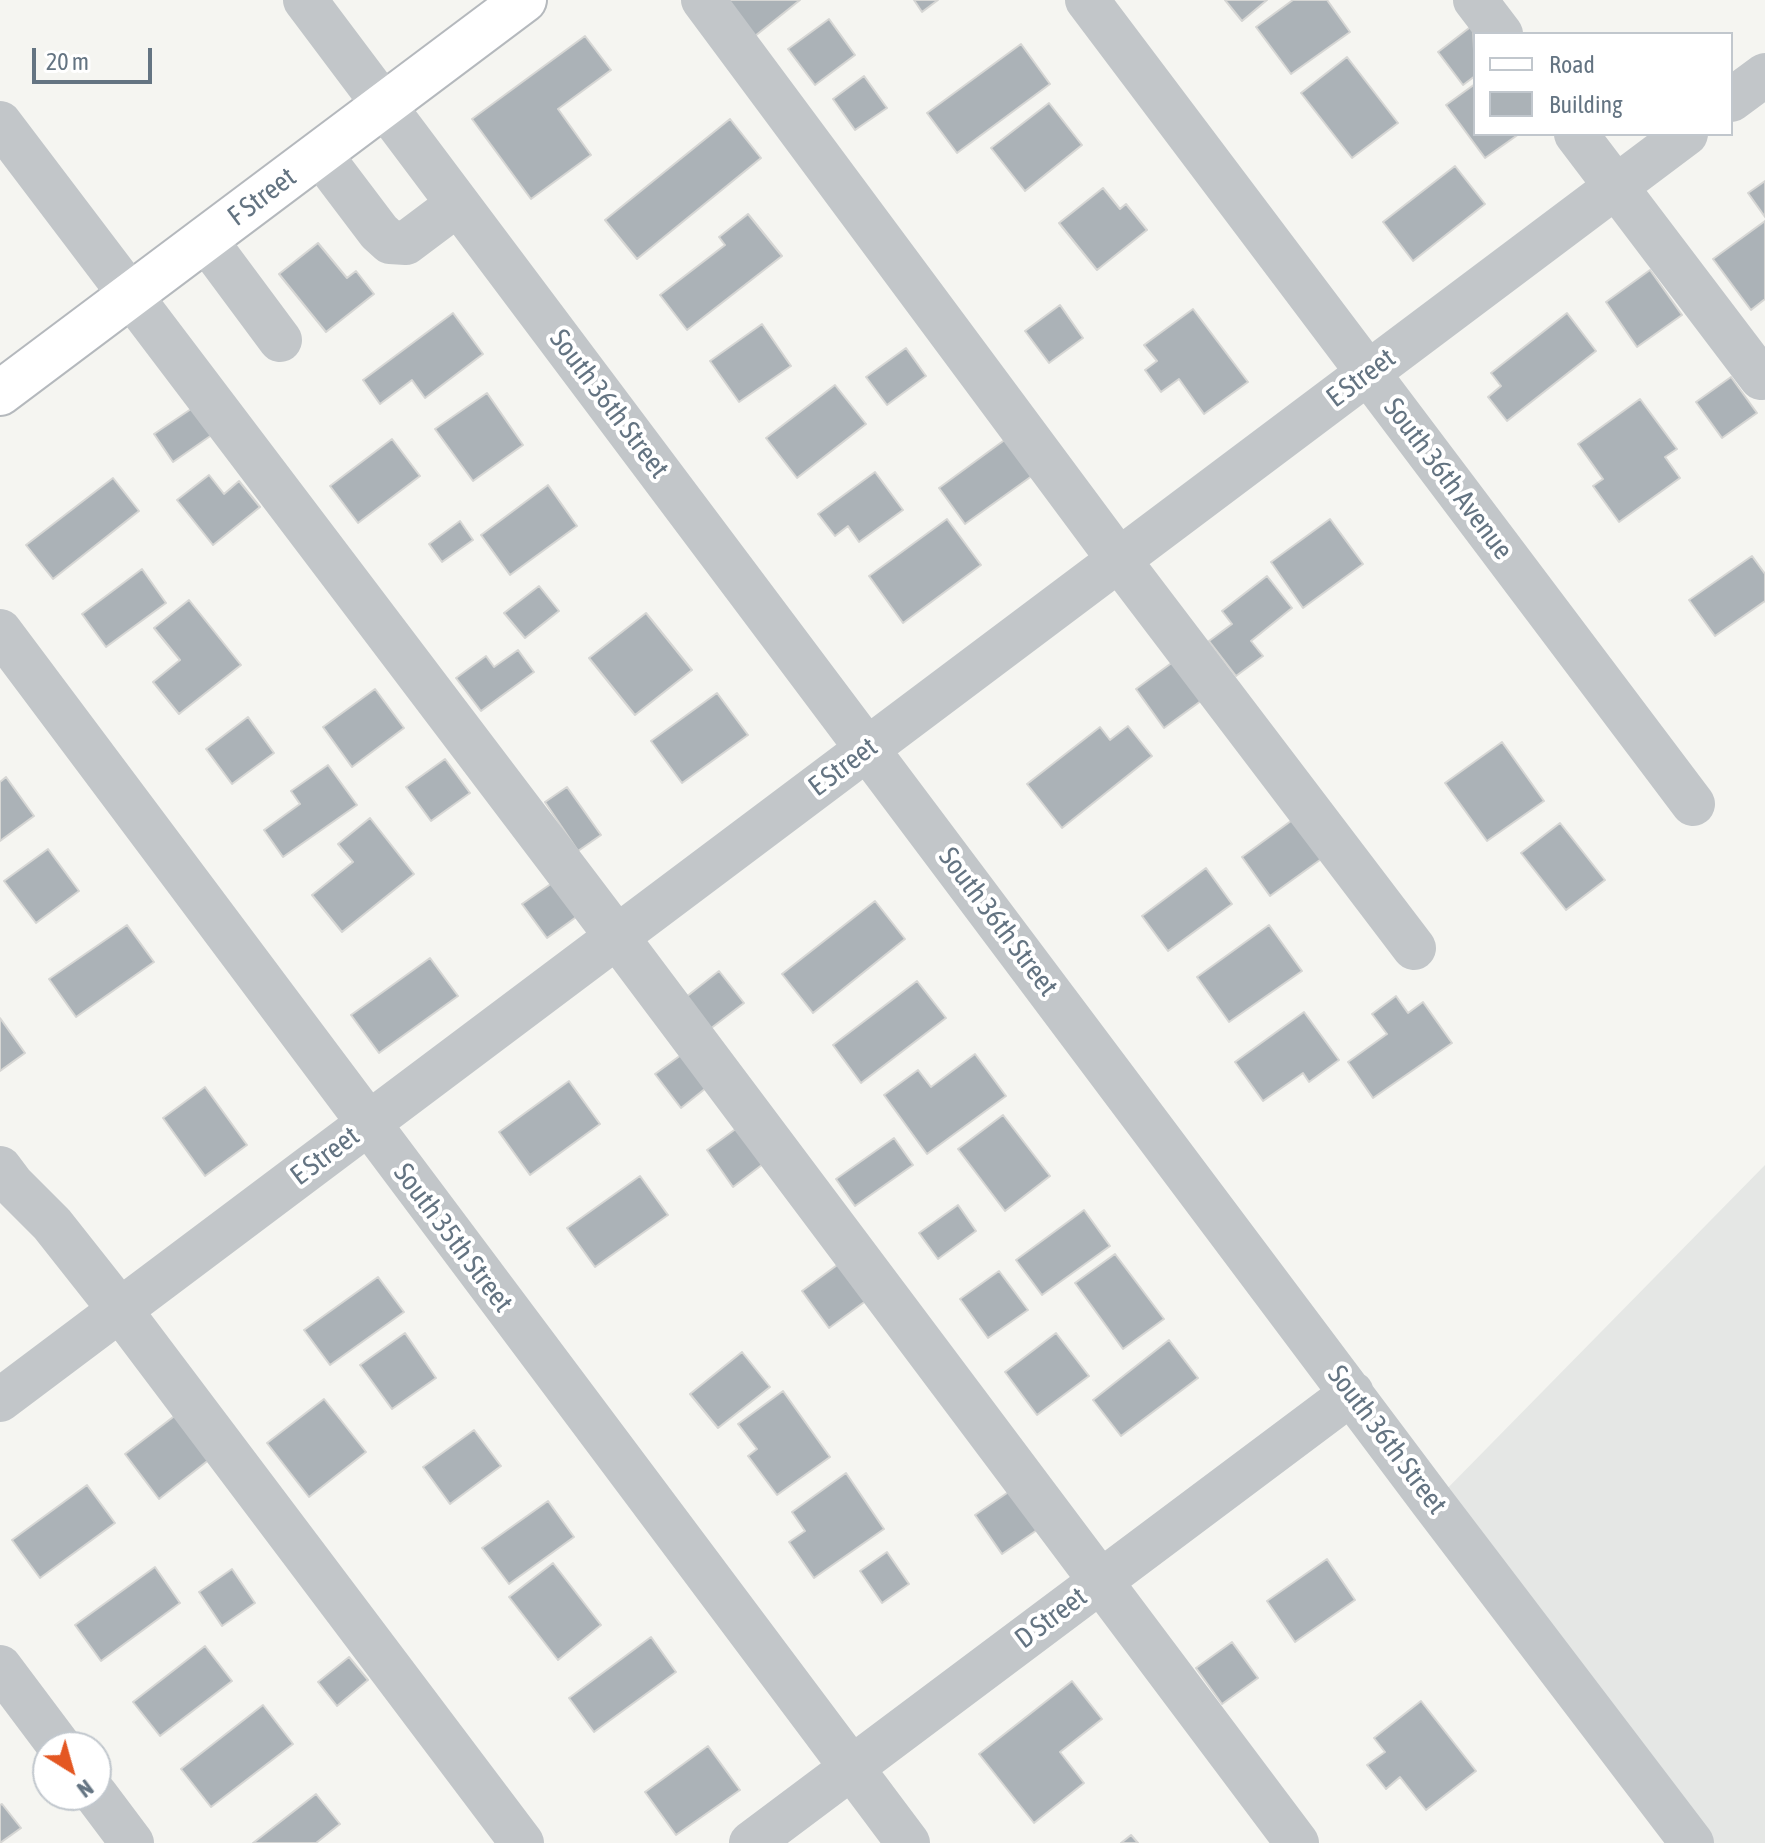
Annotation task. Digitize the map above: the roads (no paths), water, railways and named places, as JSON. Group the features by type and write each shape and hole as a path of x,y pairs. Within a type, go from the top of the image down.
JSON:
{"main road":[{"name":"F Street","path":"0,393 524,0"}],"street":[{"name":"South 36th Street","path":"305,0 1692,1843"},
{"path":"703,0 1119,560 1414,948"},
{"name":"South 36th Avenue","path":"1087,0 1693,804"},
{"path":"1475,0 1499,32"},
{"path":"1733,99 1765,75"},
{"path":"0,123 1102,1580 1297,1843"},
{"path":"1578,136 1761,378"},
{"name":"E Street","path":"0,1400 1683,136"},
{"path":"320,154 390,242 406,243 458,204"},
{"path":"205,239 280,340"},
{"name":"South 35th Street","path":"0,631 908,1843"},
{"path":"0,1168 52,1224 120,1310 522,1843"},
{"name":"D Street","path":"751,1843 1352,1393"},
{"path":"0,1667 48,1731"},
{"path":"108,1811 132,1843"}]}
